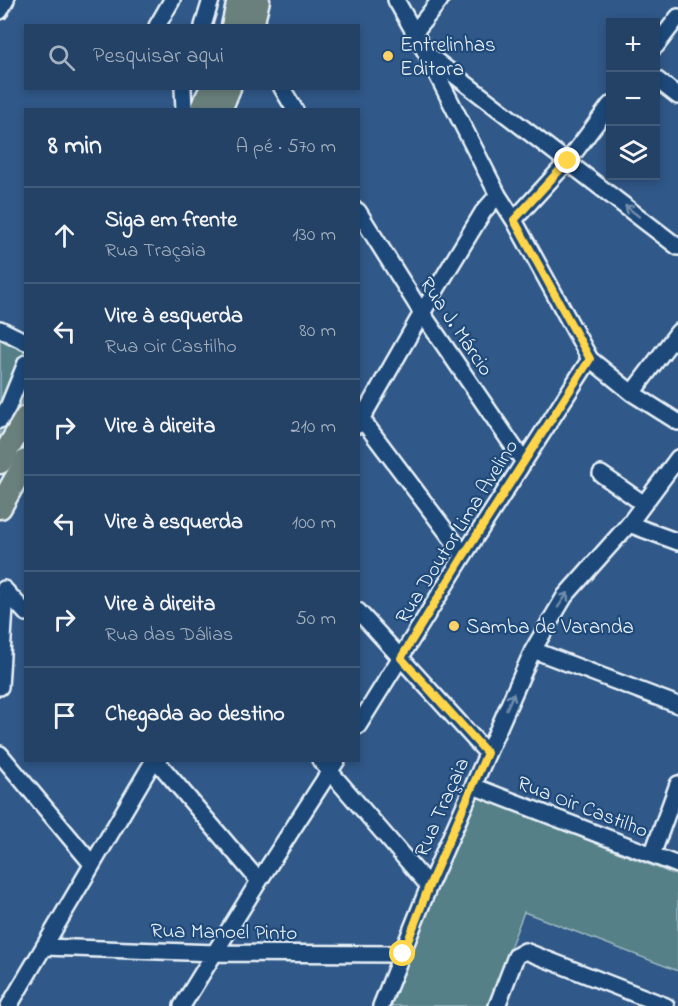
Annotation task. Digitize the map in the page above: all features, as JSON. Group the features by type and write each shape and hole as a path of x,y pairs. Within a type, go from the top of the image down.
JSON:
{"highway":[{"path":"233,24 239,0"},
{"path":"252,24 258,0"},
{"path":"202,108 211,90"},
{"path":"221,108 228,90"},
{"path":"0,462 24,421"},
{"path":"0,507 24,465"}],"street":[{"path":"0,11 6,0"},
{"path":"204,24 211,0"},
{"path":"396,0 426,53 498,195 590,359 632,393 678,422"},
{"path":"414,33 440,0"},
{"path":"158,24 168,2"},
{"path":"660,41 678,17"},
{"path":"426,53 678,247"},
{"path":"660,82 678,96"},
{"path":"183,90 184,108"},
{"path":"283,90 294,108"},
{"path":"514,220 568,161 606,110"},
{"path":"464,555 360,419 483,212 498,195"},
{"name":"Rua J. Márcio","path":"360,214 422,313 524,462"},
{"path":"0,329 24,341"},
{"path":"632,393 678,332"},
{"name":"Rua Doutor Lima Avelino","path":"360,723 590,359"},
{"path":"0,420 8,407 24,368"},
{"name":"Rua Traçaia","path":"381,1006 429,886 533,650 566,596 629,524 678,458"},
{"path":"601,474 644,504"},
{"path":"629,524 678,542"},
{"path":"3,588 24,611"},
{"path":"0,687 3,588"},
{"path":"360,613 487,753"},
{"path":"533,650 678,705"},
{"path":"0,754 92,864"},
{"path":"9,1006 154,762"},
{"path":"157,762 258,881"},
{"path":"182,1006 329,764 429,886"},
{"path":"652,855 678,784"},
{"name":"Rua Oir Castilho","path":"473,786 678,864"},
{"name":"Rua Manoel Pinto","path":"45,947 216,953 403,954"},
{"path":"497,1006 516,956 525,951 666,1006"}],"green space":[{"path":"0,339 24,350 24,400 0,444"},
{"path":"476,796 678,876 678,971 524,912 487,1006 389,1006 432,896 465,829"}],"place":[{"name":"Entrelinhas Editora","path":"388,56"},
{"name":"Samba de Varanda","path":"454,626"}],"route":[{"path":"403,954 429,886 487,753 401,658 590,359 514,220 568,161"}]}
